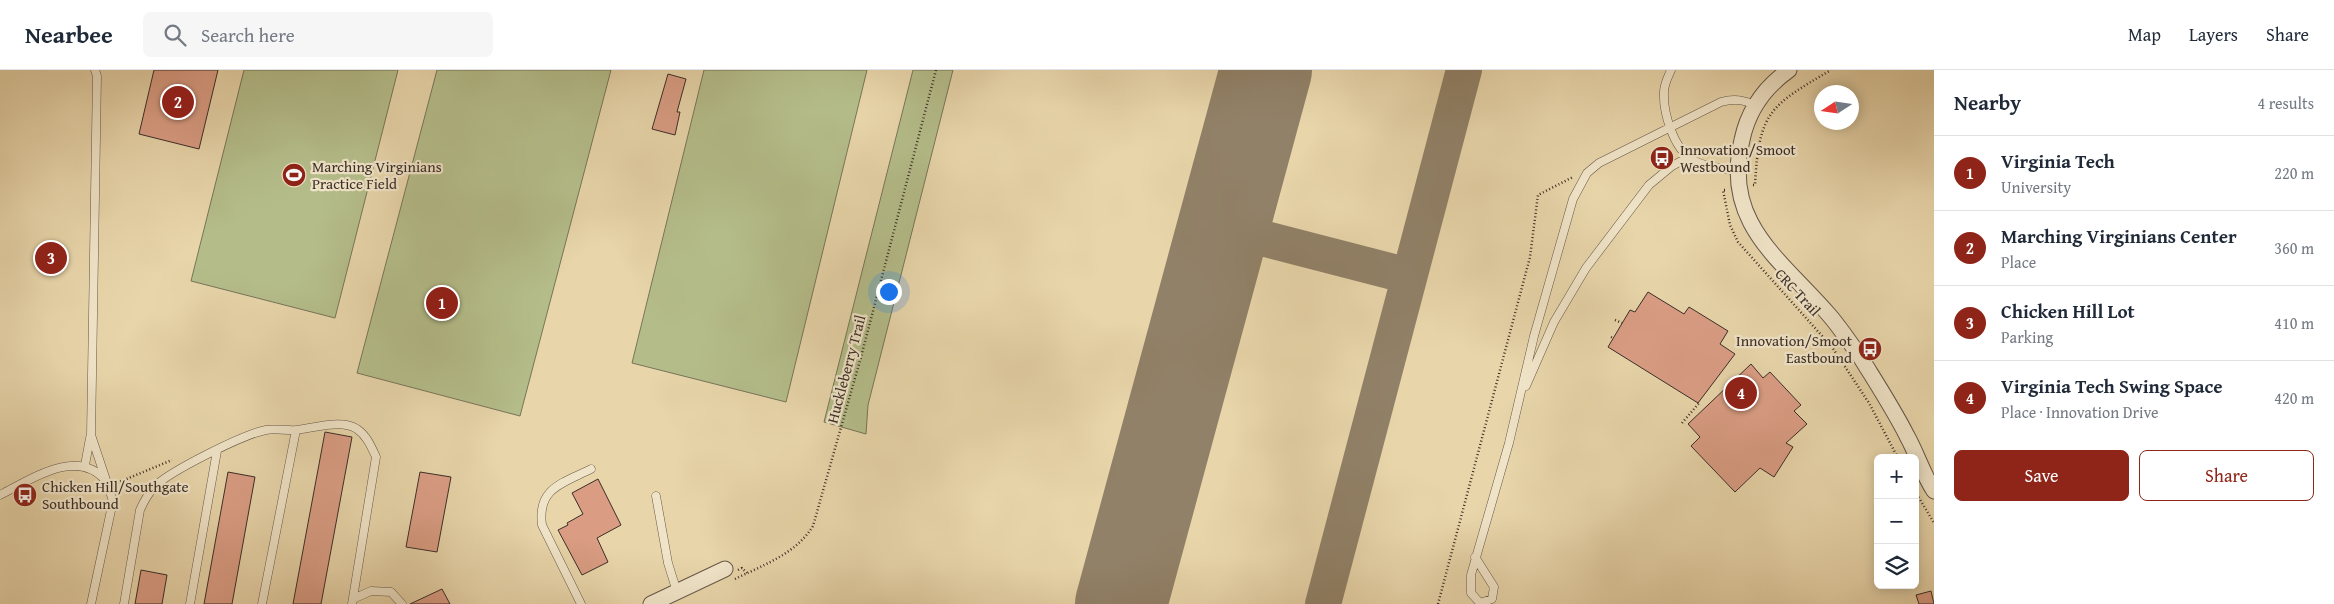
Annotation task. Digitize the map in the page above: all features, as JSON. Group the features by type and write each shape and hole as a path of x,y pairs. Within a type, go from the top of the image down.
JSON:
{"street":[{"path":"1789,70 1771,83 1745,125 1736,171 1740,197 1758,236 1831,317 1860,358 1893,411 1934,491"},
{"path":"651,604 677,592 728,575"}],"lane":[{"path":"85,465 91,435 97,76 95,70"},
{"path":"1671,70 1664,92 1671,128 1689,157 1713,167 1736,171"},
{"path":"1475,557 1494,587 1492,600 1486,602 1480,603 1471,593 1470,586 1475,557 1518,406 1534,336 1561,235 1579,184 1591,169 1632,145 1730,99 1743,100 1756,105"},
{"path":"1518,406 1554,322 1586,268 1649,185 1672,166 1689,157"},
{"path":"124,604 136,530 147,496 165,478 240,439 267,430 296,430 323,424 355,428 369,441 376,457 353,602"},
{"path":"262,604 296,430"},
{"path":"91,435 110,485 113,501 91,604"},
{"path":"190,604 217,451"},
{"path":"0,495 61,467 85,465 101,475 110,485"},
{"path":"581,604 542,525 540,511 547,494 590,469"},
{"path":"656,496 668,563 677,592"},
{"path":"353,602 371,591 391,592 402,604"}],"path":[{"name":"Huckleberry Trail","path":"728,575 795,548 806,537 813,526 862,357 936,70"},
{"path":"1755,184 1757,151 1766,122 1779,103 1831,70"},
{"path":"1438,604 1530,257 1538,195 1591,169"},
{"name":"CRC Trail","path":"1723,190 1730,225 1738,242 1832,347 1869,403 1896,454"},
{"path":"1615,320 1622,323"},
{"path":"1682,423 1700,402"},
{"path":"110,485 176,459"},
{"path":"1919,498 1934,522"}],"green space":[{"name":"Marching Virginians Practice Field","path":"244,70 398,70 335,318 191,281"},
{"path":"437,70 611,70 520,416 357,373"},
{"path":"704,70 867,70 786,402 632,363"},
{"path":"913,70 953,70 868,405 866,434 824,422"}],"building":[{"path":"154,70 218,70 199,149 139,134"},
{"path":"668,74 686,79 677,112 680,112 675,135 652,129"},
{"path":"1648,292 1684,314 1689,307 1728,331 1720,344 1735,354 1698,403 1608,347 1630,310 1635,312"},
{"path":"1751,364 1763,378 1770,372 1801,405 1794,411 1807,424 1786,443 1793,447 1774,477 1760,468 1735,492 1691,446 1700,437 1688,424"},
{"path":"325,432 352,437 321,604 293,604"},
{"path":"228,472 255,477 232,604 204,604"},
{"path":"420,472 451,477 437,552 406,547"},
{"path":"598,479 621,525 597,538 608,562 582,575 558,530 583,514 572,493"},
{"path":"141,570 167,575 162,604 135,604"},
{"path":"442,589 450,604 410,604"},
{"path":"1931,591 1934,604 1919,604 1916,595"}],"taxiway":[{"path":"1323,604 1464,70"},
{"path":"1223,228 1409,276"}],"runway":[{"path":"1121,604 1266,70"}],"place":[{"name":"Marching Virginians Center","path":"178,102"},
{"name":"Innovation/Smoot Westbound","path":"1662,158"},
{"name":"Marching Virginians Practice Field","path":"294,175"},
{"name":"Chicken Hill Lot","path":"51,258"},
{"name":"Virginia Tech","path":"442,303"},
{"name":"Innovation/Smoot Eastbound","path":"1870,349"},
{"name":"Virginia Tech Swing Space","path":"1741,393"},
{"name":"Chicken Hill/Southgate Southbound","path":"25,495"}]}
